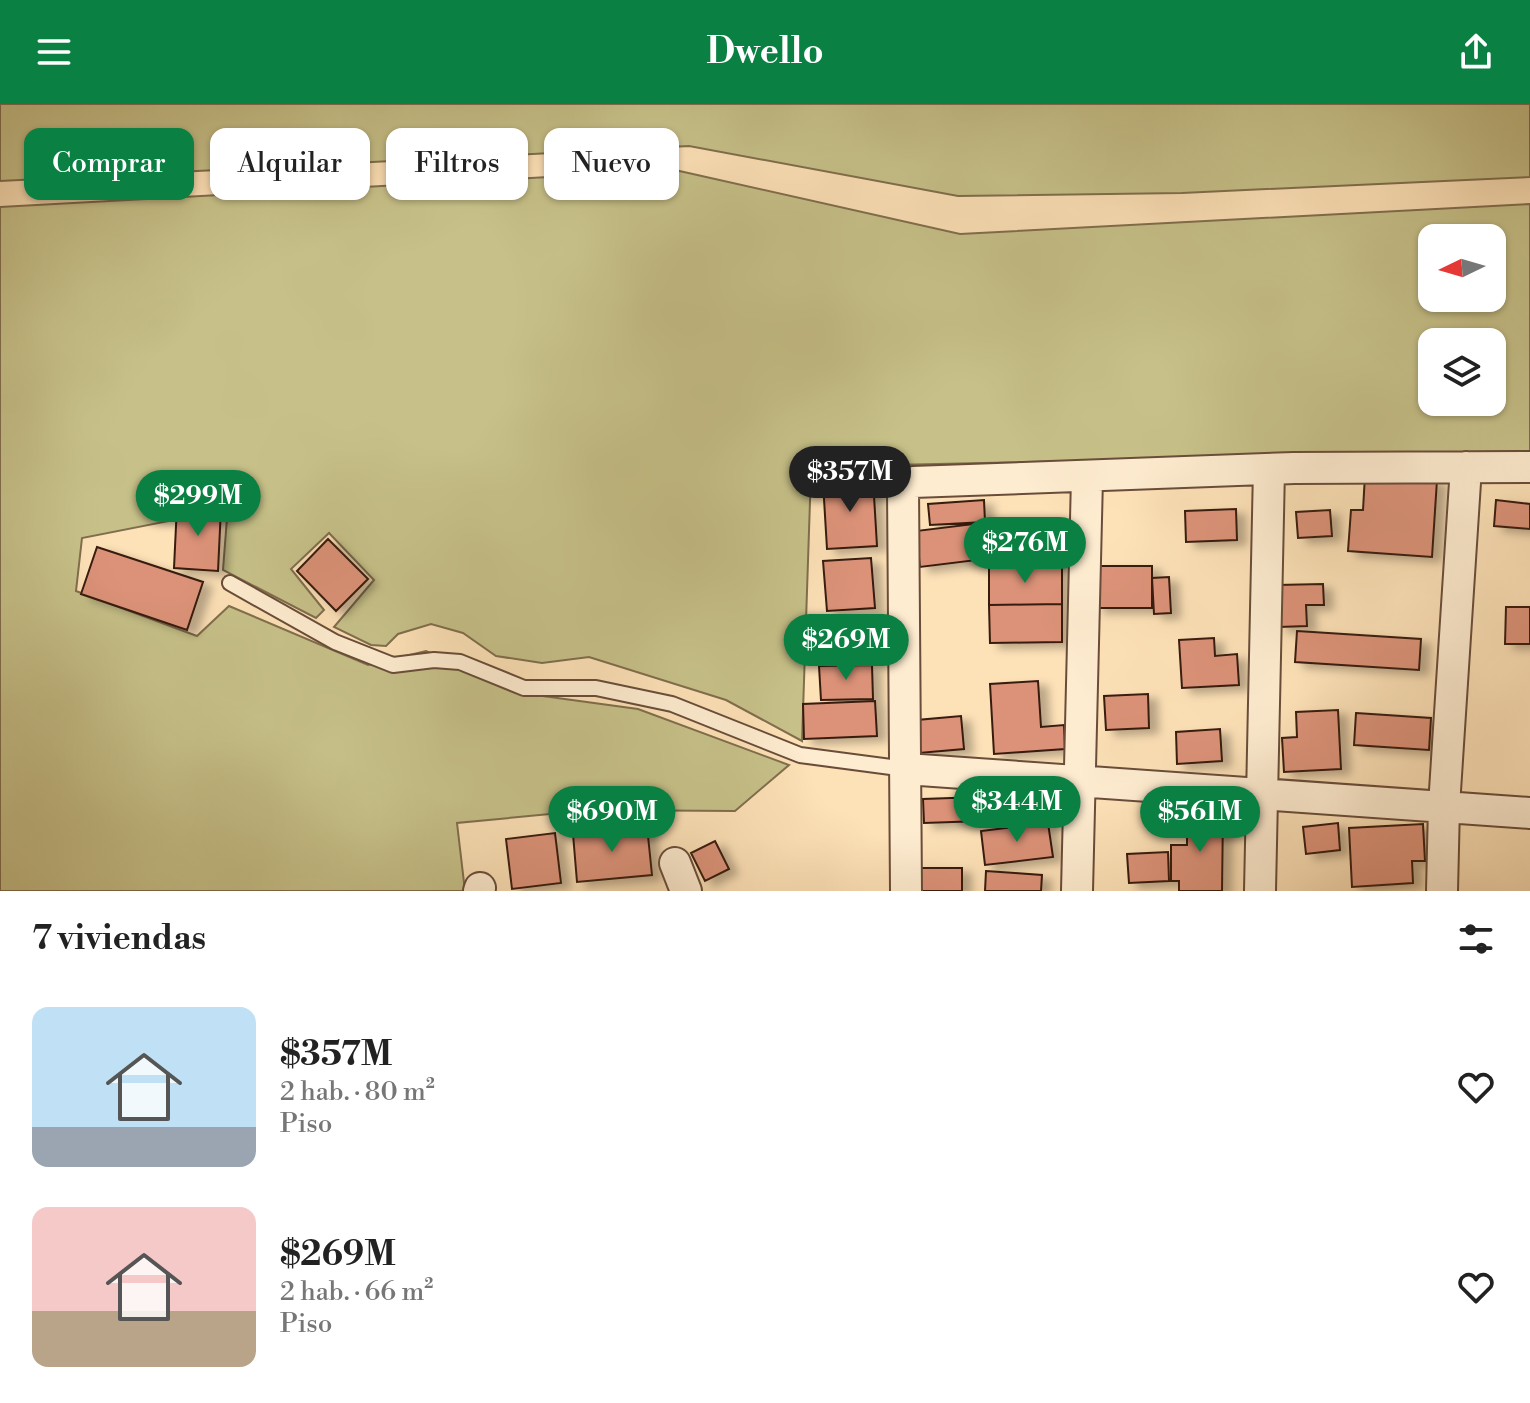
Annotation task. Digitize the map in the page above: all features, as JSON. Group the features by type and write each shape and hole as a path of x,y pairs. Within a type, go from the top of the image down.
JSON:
{"street":[{"path":"1442,891 1444,806 1466,467"},
{"path":"906,891 903,487 913,482 1269,469 1530,467"},
{"path":"1260,891 1269,469"},
{"path":"1077,891 1087,478"},
{"path":"906,769 1530,813"}],"lane":[{"path":"230,583 335,642 393,665 434,660 460,662 524,688 596,688 672,704 800,755 906,769"}],"shaded area":[{"path":"0,104 1530,104 1530,177 1182,193 958,196 679,147 679,128 544,128 544,153 528,154 528,128 386,128 386,161 370,162 370,128 210,128 210,170 194,171 194,128 24,128 24,180 0,181"},
{"path":"679,171 960,234 1530,204 1530,451 891,465 886,477 811,471 802,741 726,700 589,657 542,663 496,656 463,633 431,624 398,634 386,646 371,645 334,627 374,580 329,533 291,569 324,610 316,618 223,570 228,505 173,500 169,521 82,538 76,591 197,636 229,606 368,665 426,651 528,694 638,709 789,765 735,811 592,810 457,823 465,891 0,891 0,207 194,200 194,196 210,195 210,200 370,200 370,187 386,186 386,200 528,200 528,178 544,177 544,200 679,200"}],"building":[{"path":"1365,475 1437,480 1432,557 1348,551 1351,510 1363,510"},
{"path":"873,479 877,546 827,549 823,482"},
{"path":"984,500 985,522 930,525 928,504"},
{"path":"1496,500 1530,504 1530,529 1494,526"},
{"path":"177,505 221,508 218,571 174,568"},
{"path":"1236,509 1237,540 1186,542 1185,511"},
{"path":"1330,510 1332,536 1298,538 1296,512"},
{"path":"990,522 992,535 983,536 985,559 920,567 916,531"},
{"path":"988,537 1062,537 1062,565 989,565"},
{"path":"328,539 368,579 336,611 297,571"},
{"path":"97,547 203,582 187,630 81,594"},
{"path":"871,558 875,608 827,611 823,561"},
{"path":"989,565 1062,565 1062,604 989,605"},
{"path":"1096,566 1152,566 1152,608 1095,608"},
{"path":"1169,577 1171,613 1154,614 1152,578"},
{"path":"1323,584 1324,605 1306,605 1307,626 1279,627 1277,585"},
{"path":"1062,604 1062,642 990,643 989,605"},
{"path":"1506,607 1530,607 1530,644 1505,644"},
{"path":"1297,631 1421,639 1419,670 1295,662"},
{"path":"1214,638 1215,656 1237,654 1239,685 1182,688 1179,640"},
{"path":"872,665 873,699 821,700 819,666"},
{"path":"1038,681 1041,727 1064,725 1065,749 994,754 990,684"},
{"path":"1148,694 1149,728 1106,730 1104,696"},
{"path":"875,701 877,736 804,739 803,704"},
{"path":"1338,710 1341,769 1284,772 1282,738 1297,737 1296,712"},
{"path":"1356,713 1431,718 1429,750 1354,745"},
{"path":"961,716 964,749 919,753 917,720"},
{"path":"1220,729 1222,761 1177,764 1176,732"},
{"path":"1016,788 1018,823 983,826 981,791"},
{"path":"980,797 981,821 924,823 923,799"},
{"path":"1187,813 1223,813 1222,891 1179,891 1179,881 1171,881 1171,845 1187,845"},
{"path":"1048,823 1053,857 985,865 981,831"},
{"path":"1338,823 1340,850 1306,854 1303,827"},
{"path":"1423,824 1425,861 1412,861 1413,883 1352,887 1349,828"},
{"path":"647,826 652,875 577,882 573,834"},
{"path":"555,833 561,883 512,889 506,839"},
{"path":"715,841 729,869 705,881 691,853"},
{"path":"1168,852 1169,881 1129,883 1127,854"},
{"path":"913,868 962,868 962,891 913,891"},
{"path":"986,871 1042,875 1041,891 985,891"}]}
